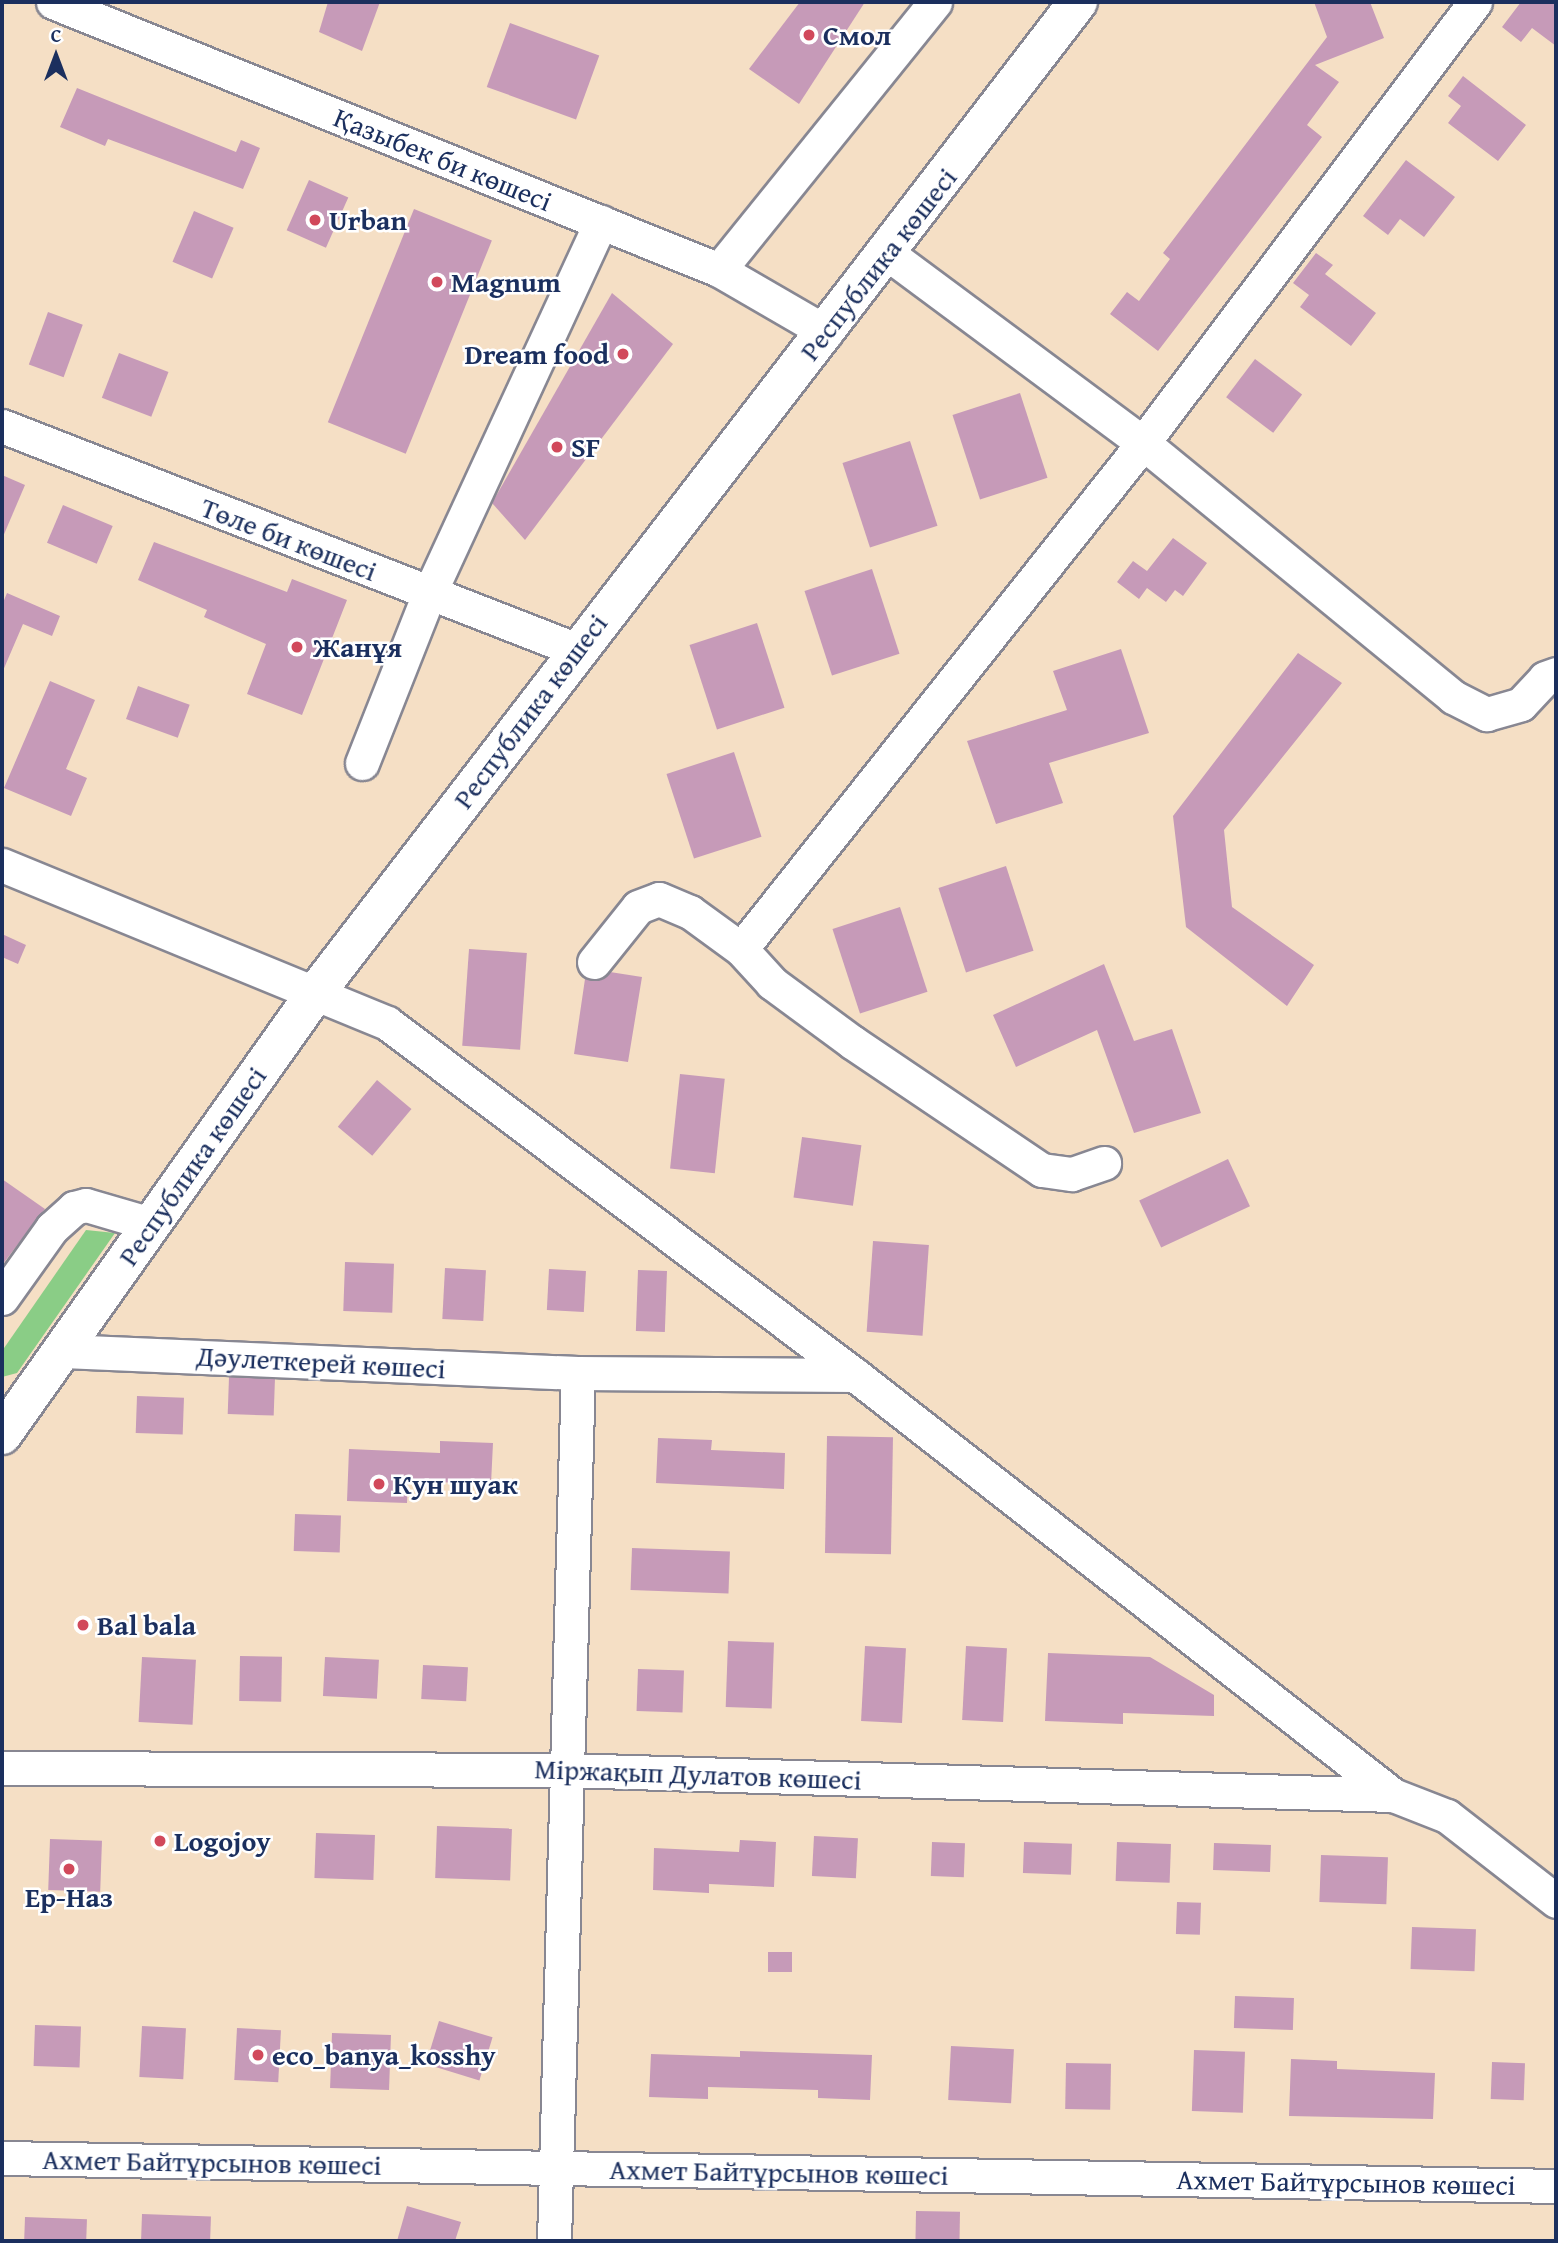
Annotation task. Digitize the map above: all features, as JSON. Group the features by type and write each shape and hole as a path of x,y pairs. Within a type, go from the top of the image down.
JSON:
{"main road":[{"name":"Республика көшесі","path":"6,1419 63,1350 314,995 577,650 887,253 1076,2"}],"street":[{"name":"Қазыбек би көшесі","path":"52,2 719,270 826,332"},
{"path":"719,270 935,2"},
{"path":"741,949 1143,443 1475,2"},
{"path":"362,763 429,594 601,222"},
{"path":"887,253 1143,443 1452,697 1487,714 1521,704 1545,678 1556,674"},
{"name":"Төле би көшесі","path":"2,426 577,650"},
{"path":"2,865 387,1023 855,1375 1394,1795 1447,1816 1556,1901"},
{"path":"594,962 638,907 659,899 690,912 741,949 772,983 852,1042 1042,1170 1072,1174 1104,1163"},
{"path":"2,1298 52,1228 74,1208 86,1205 151,1224"},
{"name":"Дәулеткерей көшесі","path":"63,1350 578,1373 855,1375"},
{"path":"554,2241 559,2168 565,1770 578,1373"},
{"name":"Міржақып Дулатов көшесі","path":"2,1768 565,1770 1394,1795"},
{"name":"Ахмет Байтұрсынов көшесі","path":"2,2158 1556,2186"}],"green space":[{"path":"86,1230 115,1233 17,1373 2,1377 2,1351"}],"building":[{"path":"328,2 380,2 362,51 319,32"},
{"name":"Смол","path":"800,2 865,2 799,104 749,69"},
{"path":"1314,2 1370,2 1384,38 1315,65 1339,82 1307,125 1322,137 1158,351 1110,314 1127,292 1139,301 1170,259 1163,253 1327,37"},
{"path":"1521,2 1556,2 1556,46 1532,28 1521,42 1502,27"},
{"path":"510,23 599,55 576,119 487,87"},
{"path":"1463,76 1526,125 1498,161 1448,123 1461,106 1448,96"},
{"path":"77,88 236,152 241,140 260,148 243,189 108,139 105,146 60,127"},
{"path":"1406,160 1455,197 1424,237 1400,219 1388,235 1363,216"},
{"path":"309,180 348,197 326,248 287,230"},
{"path":"414,209 492,240 406,454 328,422"},
{"path":"194,211 234,228 212,278 173,262"},
{"path":"1316,253 1333,265 1325,274 1376,313 1351,346 1300,307 1309,295 1293,283"},
{"path":"612,293 673,344 525,540 492,503"},
{"path":"48,312 83,325 64,377 29,365"},
{"path":"119,353 168,372 151,417 102,398"},
{"path":"1255,359 1302,395 1273,433 1226,397"},
{"path":"1020,393 1048,478 980,500 952,415"},
{"path":"910,441 938,526 870,548 842,463"},
{"path":"2,475 25,485 2,539"},
{"path":"63,505 113,526 97,564 47,543"},
{"path":"1173,538 1207,563 1183,596 1175,590 1166,602 1147,588 1139,599 1117,582 1133,561 1147,571"},
{"path":"154,542 287,592 292,579 347,600 302,715 247,694 266,644 204,617 207,610 138,580"},
{"path":"872,569 900,654 832,676 804,591"},
{"path":"7,593 60,616 52,636 23,624 2,673 2,605"},
{"path":"757,623 785,708 717,730 689,645"},
{"path":"1121,649 1149,733 1049,763 1063,803 996,824 967,741 1067,710 1053,671"},
{"path":"1298,653 1342,683 1224,830 1232,907 1314,965 1287,1006 1186,927 1173,816"},
{"path":"50,681 95,700 66,769 87,778 71,816 4,788"},
{"path":"138,686 190,705 178,738 126,719"},
{"path":"734,752 762,837 694,859 666,774"},
{"path":"1006,866 1034,951 966,973 938,888"},
{"path":"900,907 928,992 860,1014 832,929"},
{"path":"2,934 26,945 18,964 2,957"},
{"path":"469,949 527,953 520,1050 462,1046"},
{"path":"1104,964 1134,1041 1172,1029 1201,1113 1134,1133 1097,1030 1016,1067 993,1015"},
{"path":"610,972 642,977 628,1062 574,1054 585,979 600,980"},
{"path":"680,1074 725,1079 715,1173 670,1168"},
{"path":"377,1080 411,1109 372,1156 338,1127"},
{"path":"802,1137 861,1145 853,1206 794,1197"},
{"path":"1228,1159 1250,1206 1161,1248 1139,1200"},
{"path":"2,1179 45,1209 2,1265"},
{"path":"873,1241 929,1245 923,1336 867,1332"},
{"path":"345,1262 394,1264 392,1313 343,1311"},
{"path":"445,1268 486,1270 483,1321 442,1319"},
{"path":"549,1269 586,1271 584,1312 547,1310"},
{"path":"638,1270 667,1271 665,1332 636,1331"},
{"path":"229,1377 275,1379 274,1416 228,1414"},
{"path":"137,1396 184,1398 183,1435 136,1433"},
{"path":"827,1436 893,1437 891,1554 825,1553"},
{"path":"658,1438 712,1440 711,1450 785,1453 784,1489 656,1483"},
{"path":"440,1441 493,1443 491,1484 408,1481 407,1503 347,1501 349,1449 440,1453"},
{"path":"295,1514 341,1516 340,1553 294,1551"},
{"path":"632,1548 730,1551 728,1593 631,1590"},
{"path":"728,1641 774,1643 772,1709 726,1707"},
{"path":"865,1646 906,1648 902,1723 861,1721"},
{"path":"966,1646 1007,1648 1003,1722 962,1720"},
{"path":"1048,1653 1150,1657 1214,1695 1214,1716 1123,1713 1123,1724 1045,1721"},
{"path":"240,1656 282,1657 281,1702 239,1701"},
{"path":"142,1657 196,1660 193,1725 139,1722"},
{"path":"325,1657 379,1660 377,1699 323,1696"},
{"path":"423,1665 468,1667 466,1701 421,1699"},
{"path":"638,1669 684,1671 683,1713 637,1711"},
{"path":"437,1826 512,1829 510,1881 435,1878"},
{"path":"316,1833 375,1835 373,1880 314,1878"},
{"path":"814,1836 858,1838 856,1878 812,1876"},
{"path":"50,1839 102,1841 100,1892 48,1890"},
{"path":"740,1840 776,1842 774,1887 709,1884 709,1893 653,1890 654,1848 739,1852"},
{"path":"932,1842 965,1843 964,1877 931,1876"},
{"path":"1024,1842 1072,1844 1071,1875 1023,1873"},
{"path":"1117,1842 1171,1844 1170,1883 1116,1881"},
{"path":"1214,1843 1271,1845 1270,1872 1213,1870"},
{"path":"1321,1855 1388,1857 1386,1904 1319,1902"},
{"path":"1177,1902 1201,1903 1200,1935 1176,1934"},
{"path":"1412,1927 1476,1929 1474,1971 1411,1969"},
{"path":"768,1952 792,1952 792,1972 768,1972"},
{"path":"1235,1996 1294,1998 1293,2030 1234,2028"},
{"path":"439,2021 493,2037 479,2080 426,2064"},
{"path":"35,2025 81,2027 80,2068 34,2066"},
{"path":"142,2026 186,2028 183,2079 139,2077"},
{"name":"eco_banya_kosshy","path":"237,2028 281,2030 278,2082 234,2080"},
{"path":"332,2033 391,2035 389,2090 330,2088"},
{"path":"951,2046 1014,2049 1011,2103 948,2100"},
{"path":"1194,2050 1245,2052 1243,2113 1192,2111"},
{"path":"740,2051 872,2055 870,2100 818,2098 818,2090 708,2087 708,2099 649,2097 651,2054 740,2057"},
{"path":"1291,2059 1337,2061 1337,2069 1435,2073 1433,2119 1289,2116"},
{"path":"1492,2062 1525,2063 1524,2100 1491,2099"},
{"path":"1066,2063 1111,2064 1110,2110 1065,2109"},
{"path":"407,2206 461,2222 455,2241 397,2241"},
{"path":"916,2211 960,2212 959,2241 915,2241"},
{"path":"142,2214 211,2216 210,2241 141,2241"},
{"path":"25,2217 87,2219 86,2241 24,2241"}],"place":[{"name":"Смол","path":"809,35"},
{"name":"Urban","path":"315,220"},
{"name":"Magnum","path":"437,282"},
{"name":"Dream food","path":"623,354"},
{"name":"SF","path":"557,447"},
{"name":"Жанұя","path":"297,647"},
{"name":"Кун шуак","path":"379,1484"},
{"name":"Bal bala","path":"83,1625"},
{"name":"Logojoy","path":"160,1841"},
{"name":"Ер-Наз","path":"69,1869"},
{"name":"eco_banya_kosshy","path":"258,2055"}]}
